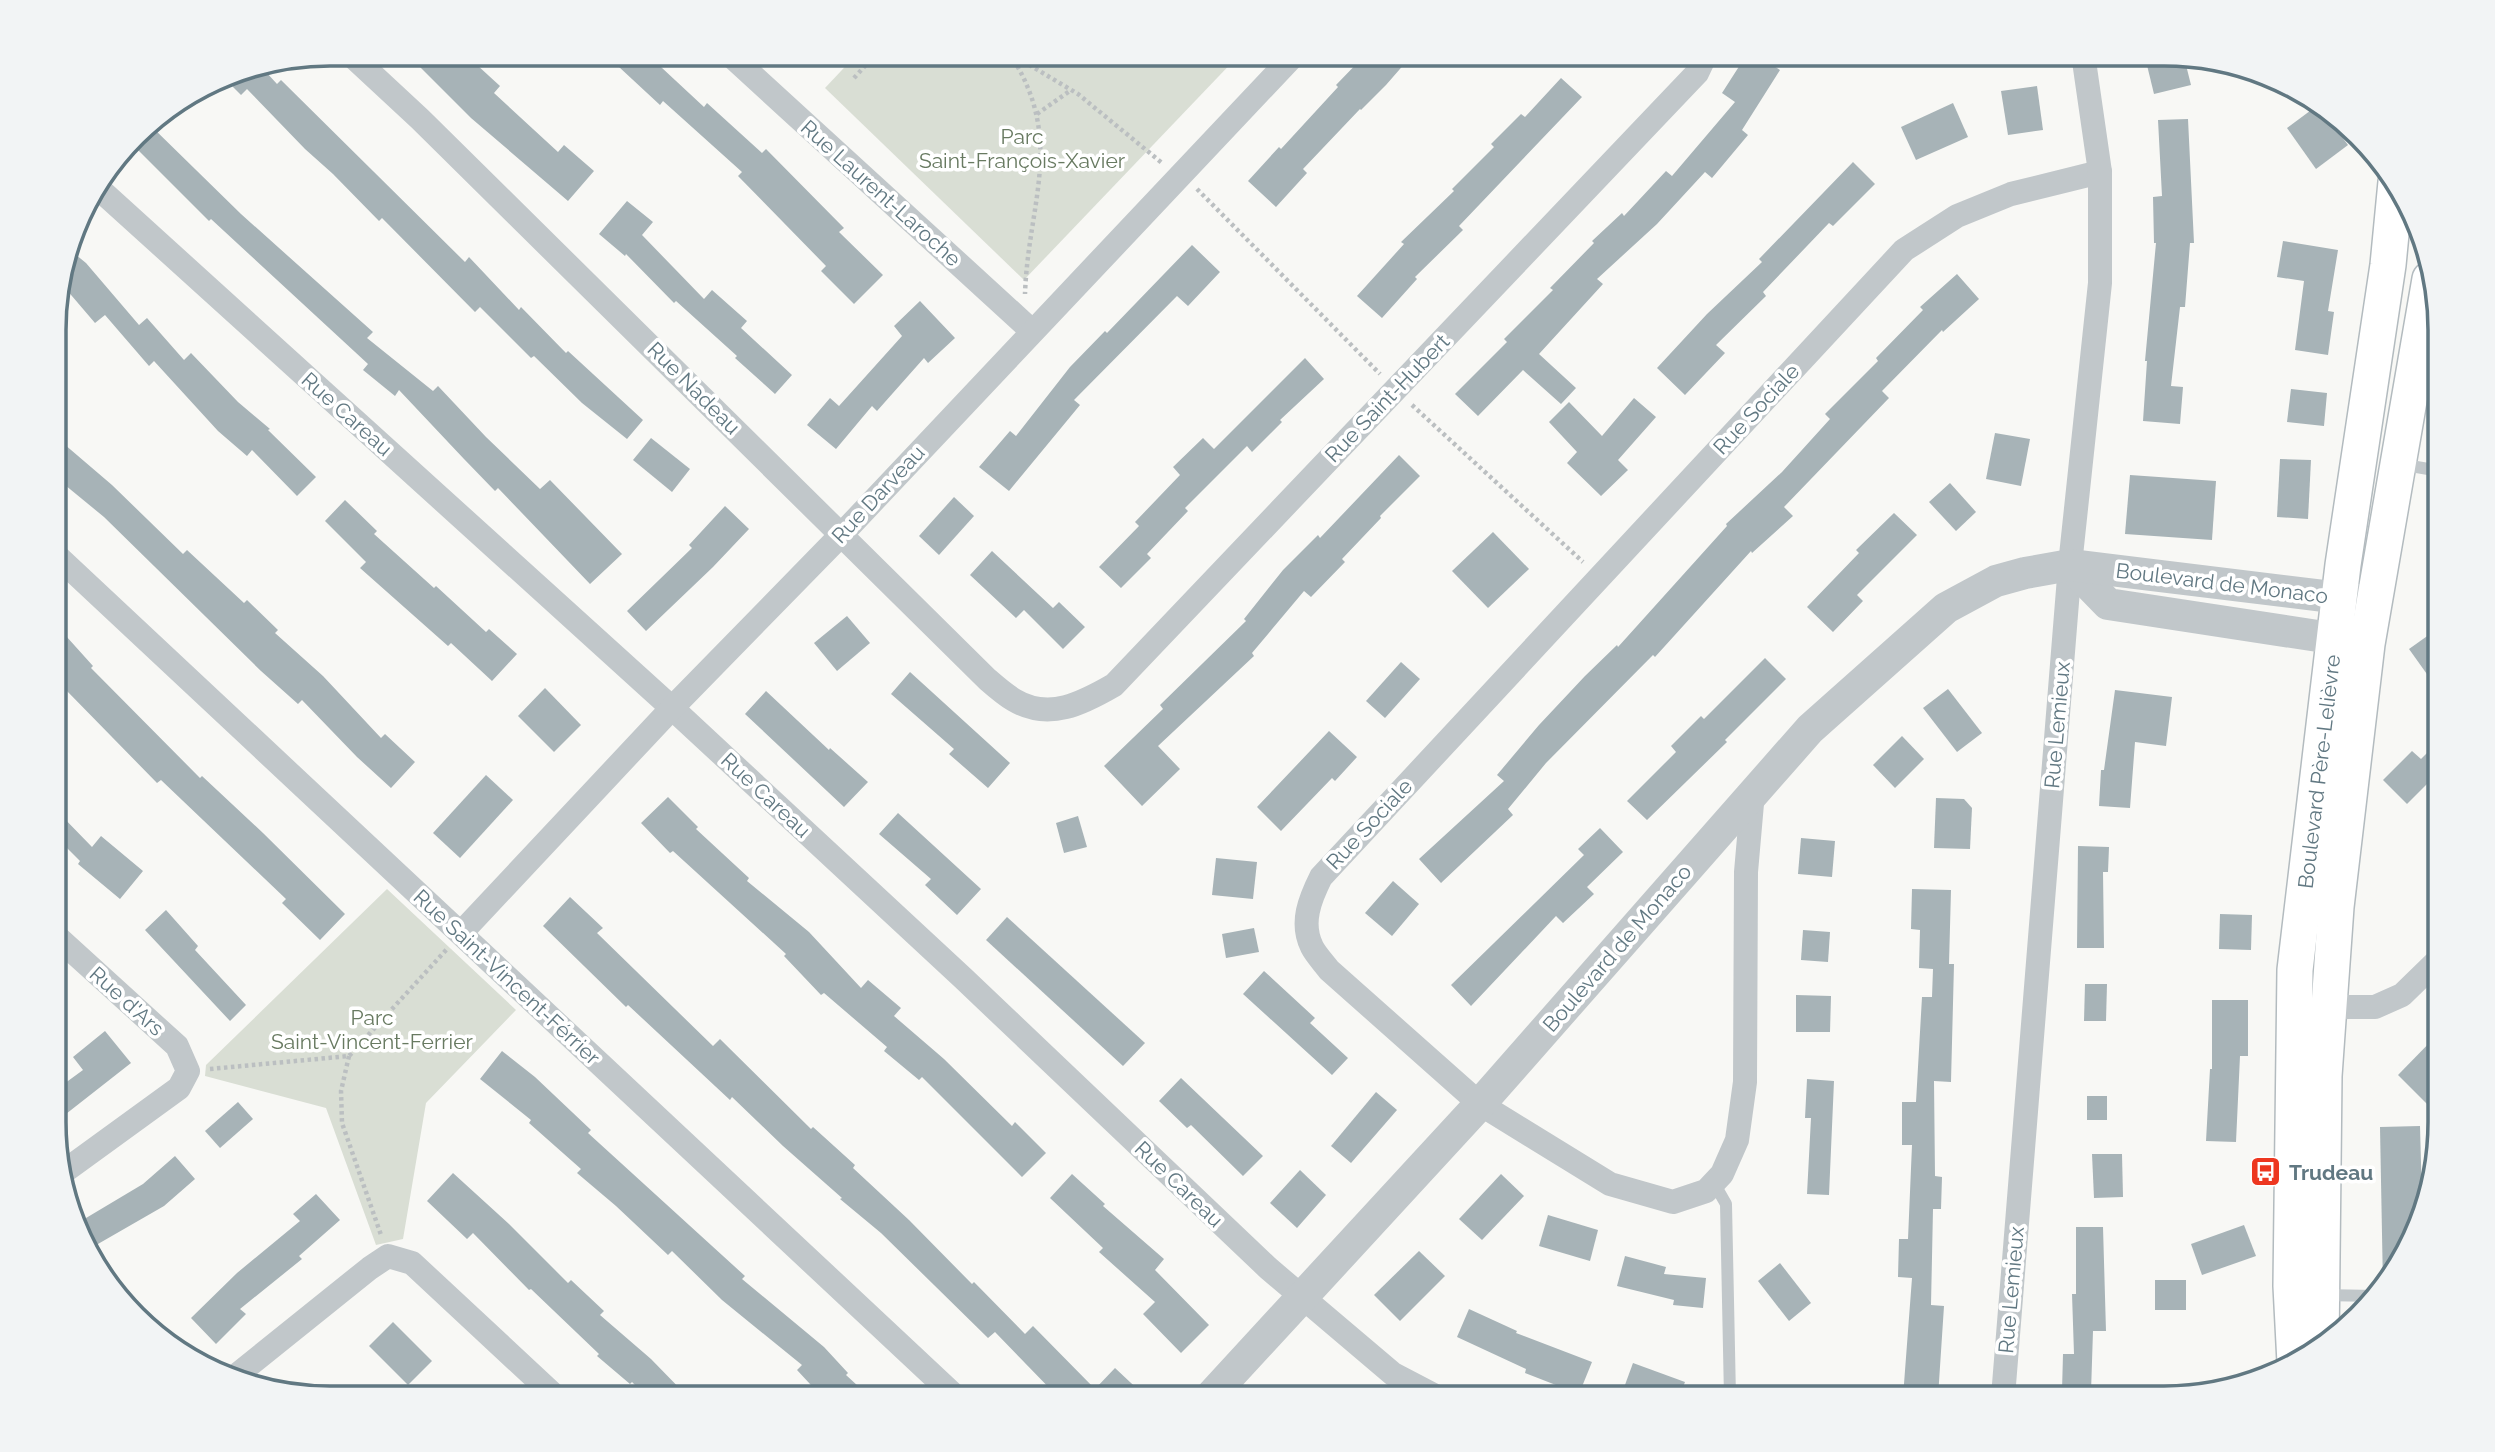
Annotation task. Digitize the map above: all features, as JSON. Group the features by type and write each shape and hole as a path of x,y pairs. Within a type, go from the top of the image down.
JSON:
{"main road":[{"name":"Boulevard Père-Lelièvre","path":"2321,1334 2324,1103 2351,641 2340,596 2388,265 2394,200"},
{"name":"Boulevard Père-Lelièvre","path":"2294,1351 2291,1286 2295,970 2351,641 2374,602 2426,300"}],"street":[{"name":"Rue Nadeau","path":"363,66 842,534 987,680 1016,701 1045,710"},
{"name":"Rue Laurent-Laroche","path":"742,66 1028,327"},
{"name":"Rue Darveau","path":"461,933 672,708 842,534 1028,327 1180,176 1284,66"},
{"name":"Rue Saint-Hubert","path":"1045,710 1080,704 1114,685 1697,73 1700,66"},
{"name":"Rue Lemieux","path":"2004,1386 2070,565 2100,283 2099,172 2085,66"},
{"name":"Rue Sociale","path":"1714,1183 1706,1191 1673,1202 1610,1184 1480,1104 1329,970 1312,947 1307,923 1308,902 1321,877 1903,250 1957,216 2001,198 2099,172"},
{"name":"Rue Careau","path":"105,194 672,708 963,978 1268,1268 1394,1374 1416,1386"},
{"name":"Rue Saint-Vincent-Férrier","path":"66,564 944,1386"},
{"name":"Boulevard de Monaco","path":"2070,565 2108,604 2351,641"},
{"name":"Boulevard de Monaco","path":"1221,1386 1480,1104 1810,729 1946,608 1996,581 2070,565 2374,602"},
{"path":"1714,1183 1722,1174 1737,1140 1745,1082 1746,872 1753,792"},
{"name":"Rue d'Ars","path":"66,945 177,1046 188,1071"},
{"path":"2294,1007 2375,1006 2402,995 2428,970"},
{"path":"71,1167 179,1088 188,1071"},
{"path":"242,1370 388,1256 412,1263 544,1386"}],"lane":[{"path":"2398,464 2428,469"},
{"path":"1714,1183 1726,1204 1730,1386"},
{"path":"2322,1296 2363,1296"}],"path":[{"path":"854,78 865,66"},
{"path":"1017,66 1037,114 1042,163 1025,265 1028,327"},
{"path":"1030,66 1071,90 1180,176 1395,390 1599,577"},
{"path":"1037,114 1071,90"},
{"path":"388,1256 342,1123 341,1091 349,1056 461,933"},
{"path":"188,1071 349,1056"}],"green space":[{"name":"Parc Saint-François-Xavier","path":"846,66 1229,66 1024,280 825,88"},
{"name":"Parc Saint-Vincent-Ferrier","path":"387,889 516,1010 426,1103 403,1239 376,1245 326,1108 205,1076 206,1065"}],"building":[{"path":"419,66 478,66 500,86 494,93 558,152 564,145 594,171 568,201 471,118"},
{"path":"618,66 660,66 704,107 707,103 762,153 766,149 844,228 839,232 883,275 854,304 821,271 826,266 738,176 742,172 663,101 660,105"},
{"path":"1354,66 1403,66 1303,169 1307,173 1276,207 1248,181 1338,87 1336,85"},
{"path":"1739,66 1774,66 1780,70 1742,130 1748,135 1712,178 1705,172 1657,224 1597,279 1603,284 1539,354 1576,388 1561,404 1523,370 1478,416 1455,394 1507,342 1504,339 1553,290 1550,288 1594,243 1592,241 1622,213 1624,216 1666,171 1672,176 1735,102 1722,93"},
{"path":"2147,66 2187,68 2191,85 2154,94"},
{"path":"268,74 277,84 281,80 465,262 469,257 519,310 521,307 566,353 568,351 643,420 627,439 582,403 534,356 531,358 480,307 475,312 382,218 379,221 305,149 247,89 241,95 232,86"},
{"path":"1561,78 1582,97 1459,226 1463,230 1415,277 1417,279 1382,318 1357,296 1404,244 1401,242 1454,191 1452,189 1494,147 1491,144 1521,114 1525,117"},
{"path":"2037,86 2043,130 2008,135 2001,91"},
{"path":"1953,103 1968,137 1916,160 1901,127"},
{"path":"2310,111 2337,131 2348,145 2316,169 2287,128"},
{"path":"2188,119 2194,243 2190,243 2185,307 2180,307 2171,386 2183,387 2180,424 2143,421 2145,361 2156,243 2153,197 2162,196 2158,120"},
{"path":"157,131 241,214 373,332 367,338 433,391 438,386 540,489 550,480 622,554 590,584 498,488 495,491 399,390 395,396 363,370 368,364 211,219 209,221 138,150"},
{"path":"1853,162 1875,184 1833,226 1829,223 1763,292 1766,296 1716,345 1725,353 1685,395 1657,368 1707,314 1762,262 1759,259"},
{"path":"627,201 653,222 642,235 704,299 712,290 747,321 741,328 792,375 775,394 676,301 674,303 626,254 625,256 599,234"},
{"path":"2283,241 2338,250 2328,311 2334,312 2328,355 2295,350 2304,281 2277,277"},
{"path":"1192,245 1220,272 1188,306 1177,296 1074,400 1080,405 1009,491 979,467 1010,431 1016,436 1070,367 1105,331 1107,333"},
{"path":"77,256 139,325 147,318 184,360 191,353 316,477 297,496 252,450 247,456 218,431 154,361 149,366 105,315 95,323 70,293"},
{"path":"1957,274 1979,299 1943,332 1942,330 1882,391 1889,398 1784,507 1793,516 1752,553 1751,551 1655,657 1653,655 1546,763 1508,809 1513,815 1441,883 1419,859 1504,781 1497,775 1539,725 1585,676 1617,645 1618,647 1726,524 1782,472 1830,419 1825,414 1878,361 1876,358 1923,310 1920,307"},
{"path":"920,301 955,338 928,363 924,358 877,411 872,406 836,449 807,425 830,398 839,406 902,336 894,326"},
{"path":"1305,358 1324,379 1280,420 1282,422 1252,452 1247,446 1185,508 1188,511 1147,554 1151,558 1121,588 1099,567 1139,526 1135,522 1180,475 1173,467 1203,438 1214,449"},
{"path":"2291,389 2327,393 2324,426 2287,422"},
{"path":"1634,398 1656,417 1618,460 1628,470 1601,496 1567,463 1577,452 1549,422 1569,402 1602,436"},
{"path":"1995,433 2030,439 2021,486 1986,479"},
{"path":"651,438 690,469 672,492 633,460"},
{"path":"66,446 112,485 183,554 187,550 244,603 247,600 278,630 275,633 323,676 381,738 385,734 415,762 391,788 302,700 298,704 261,671 104,517 66,486"},
{"path":"1399,455 1420,476 1380,516 1342,559 1345,562 1311,597 1304,591 1252,653 1254,656 1158,746 1180,769 1142,806 1104,766 1163,709 1160,705 1246,621 1244,619 1283,570 1318,535 1320,538"},
{"path":"2280,459 2311,460 2308,519 2277,517"},
{"path":"2130,475 2216,481 2212,540 2125,534"},
{"path":"1950,483 1976,512 1956,531 1929,502"},
{"path":"954,497 974,516 939,555 919,536"},
{"path":"345,500 377,531 374,534 434,588 436,586 486,632 489,629 517,654 492,681 451,643 448,646 360,568 366,562 325,521"},
{"path":"725,506 749,529 646,631 627,611 692,548 689,545"},
{"path":"1894,513 1917,535 1857,595 1863,601 1833,632 1807,607 1859,553 1856,550"},
{"path":"1493,532 1529,569 1488,608 1452,571"},
{"path":"992,551 1053,608 1059,602 1085,627 1063,649 1024,610 1016,618 970,575"},
{"path":"847,616 870,643 837,671 814,643"},
{"path":"66,636 93,666 91,668 200,778 202,776 263,833 345,914 320,940 282,903 286,899 161,780 157,783 66,690"},
{"path":"2428,636 2428,676 2409,649"},
{"path":"1765,658 1786,679 1725,740 1727,742 1647,820 1627,801 1676,752 1671,746 1701,716 1704,719"},
{"path":"1401,662 1420,679 1385,718 1366,701"},
{"path":"910,672 1010,763 988,788 949,754 954,749 891,694"},
{"path":"545,688 581,725 554,752 518,716"},
{"path":"1948,689 1982,733 1957,752 1923,708"},
{"path":"2115,690 2172,697 2166,746 2135,742 2130,808 2099,806 2101,770 2104,770"},
{"path":"766,691 868,782 844,807 745,714"},
{"path":"1329,731 1357,757 1335,781 1332,778 1281,831 1257,807"},
{"path":"1902,736 1924,759 1895,788 1873,765"},
{"path":"2412,751 2421,759 2428,752 2428,783 2407,804 2383,780"},
{"path":"486,775 513,800 460,858 433,833"},
{"path":"668,797 698,827 696,829 749,878 747,881 809,932 861,988 868,980 901,1008 894,1016 944,1059 1012,1126 1015,1122 1046,1153 1022,1177 922,1077 919,1080 884,1051 887,1047 824,993 821,995 784,956 786,954 673,851 670,853 641,823"},
{"path":"1936,798 1964,799 1972,808 1970,849 1934,848"},
{"path":"898,813 981,889 957,915 925,885 931,879 879,834"},
{"path":"1078,816 1087,847 1064,853 1056,823"},
{"path":"66,820 92,847 101,836 143,871 120,899 78,864 80,861 66,847"},
{"path":"1600,828 1623,852 1587,887 1594,894 1563,923 1556,916 1471,1006 1451,985 1584,855 1578,849"},
{"path":"1801,838 1835,841 1832,877 1798,874"},
{"path":"2078,846 2109,847 2108,872 2103,872 2104,948 2077,948"},
{"path":"1216,858 1257,862 1253,899 1212,895"},
{"path":"1393,881 1419,904 1392,936 1365,913"},
{"path":"1912,889 1951,890 1949,964 1954,964 1951,1082 1934,1081 1935,1176 1942,1177 1941,1209 1933,1209 1931,1305 1944,1306 1939,1386 1904,1386 1912,1278 1898,1277 1899,1239 1908,1239 1912,1145 1902,1145 1902,1102 1916,1102 1922,997 1932,997 1933,969 1919,968 1920,930 1911,929"},
{"path":"570,897 603,928 597,933 713,1046 720,1039 811,1129 813,1127 855,1165 853,1168 1025,1334 1033,1326 1092,1386 1047,1386 995,1332 988,1338 881,1233 840,1199 842,1198 732,1097 730,1100 628,1005 626,1007 543,926"},
{"path":"166,910 198,946 195,950 246,1005 230,1021 145,930"},
{"path":"2220,914 2252,915 2251,950 2219,949"},
{"path":"1007,917 1145,1043 1123,1066 986,940"},
{"path":"1254,928 1259,952 1226,958 1222,934"},
{"path":"1803,930 1830,932 1828,962 1801,960"},
{"path":"1264,971 1315,1018 1310,1023 1348,1058 1332,1075 1243,994"},
{"path":"2085,984 2107,984 2106,1021 2084,1021"},
{"path":"1796,995 1831,996 1830,1032 1796,1032"},
{"path":"2212,1000 2248,1000 2248,1056 2240,1056 2236,1142 2206,1141 2212,1069"},
{"path":"105,1031 131,1063 66,1114 66,1082 83,1070 73,1057"},
{"path":"2428,1044 2428,1105 2398,1075"},
{"path":"502,1051 535,1077 591,1130 588,1133 745,1276 742,1279 824,1347 858,1386 812,1386 797,1370 802,1365 722,1300 672,1251 668,1255 577,1173 581,1169 529,1123 531,1120 480,1079"},
{"path":"1181,1078 1263,1156 1243,1176 1191,1125 1187,1128 1159,1101"},
{"path":"1807,1079 1834,1081 1829,1195 1807,1194 1811,1118 1805,1118"},
{"path":"1376,1092 1397,1110 1351,1163 1331,1146"},
{"path":"2087,1096 2107,1096 2107,1120 2087,1120"},
{"path":"238,1102 253,1119 220,1148 205,1131"},
{"path":"2420,1126 2422,1182 2408,1223 2383,1270 2380,1127"},
{"path":"2092,1154 2122,1154 2123,1197 2094,1198"},
{"path":"175,1156 195,1179 164,1206 97,1244 85,1219 143,1184"},
{"path":"1300,1170 1326,1195 1297,1228 1270,1203"},
{"path":"453,1173 568,1283 571,1280 604,1311 600,1315 677,1386 630,1384 597,1356 599,1354 529,1290 473,1233 467,1239 427,1201"},
{"path":"1072,1174 1105,1204 1103,1206 1164,1259 1155,1270 1209,1325 1181,1353 1143,1314 1155,1302 1099,1252 1103,1248 1050,1198"},
{"path":"1501,1174 1524,1196 1482,1240 1459,1219"},
{"path":"316,1194 340,1220 299,1256 302,1259 240,1309 246,1314 216,1344 191,1318 237,1273 300,1221 293,1214"},
{"path":"1548,1215 1598,1230 1590,1261 1539,1246"},
{"path":"2244,1225 2256,1256 2202,1275 2191,1244"},
{"path":"2076,1227 2103,1227 2106,1331 2093,1331 2091,1386 2062,1386 2063,1354 2074,1354 2072,1294 2076,1294"},
{"path":"1419,1251 1445,1276 1400,1321 1374,1295"},
{"path":"1625,1256 1666,1267 1664,1274 1706,1278 1703,1308 1673,1305 1674,1300 1617,1286"},
{"path":"1780,1263 1811,1303 1789,1321 1758,1281"},
{"path":"2155,1280 2186,1280 2186,1310 2155,1310"},
{"path":"1469,1309 1517,1331 1516,1333 1592,1362 1582,1386 1558,1386 1525,1373 1526,1369 1457,1337"},
{"path":"393,1322 432,1361 408,1385 369,1346"},
{"path":"1633,1363 1685,1382 1683,1386 1625,1386"},
{"path":"1115,1368 1134,1386 1098,1386"}],"place":[{"name":"Trudeau","path":"2266,1172"}]}
